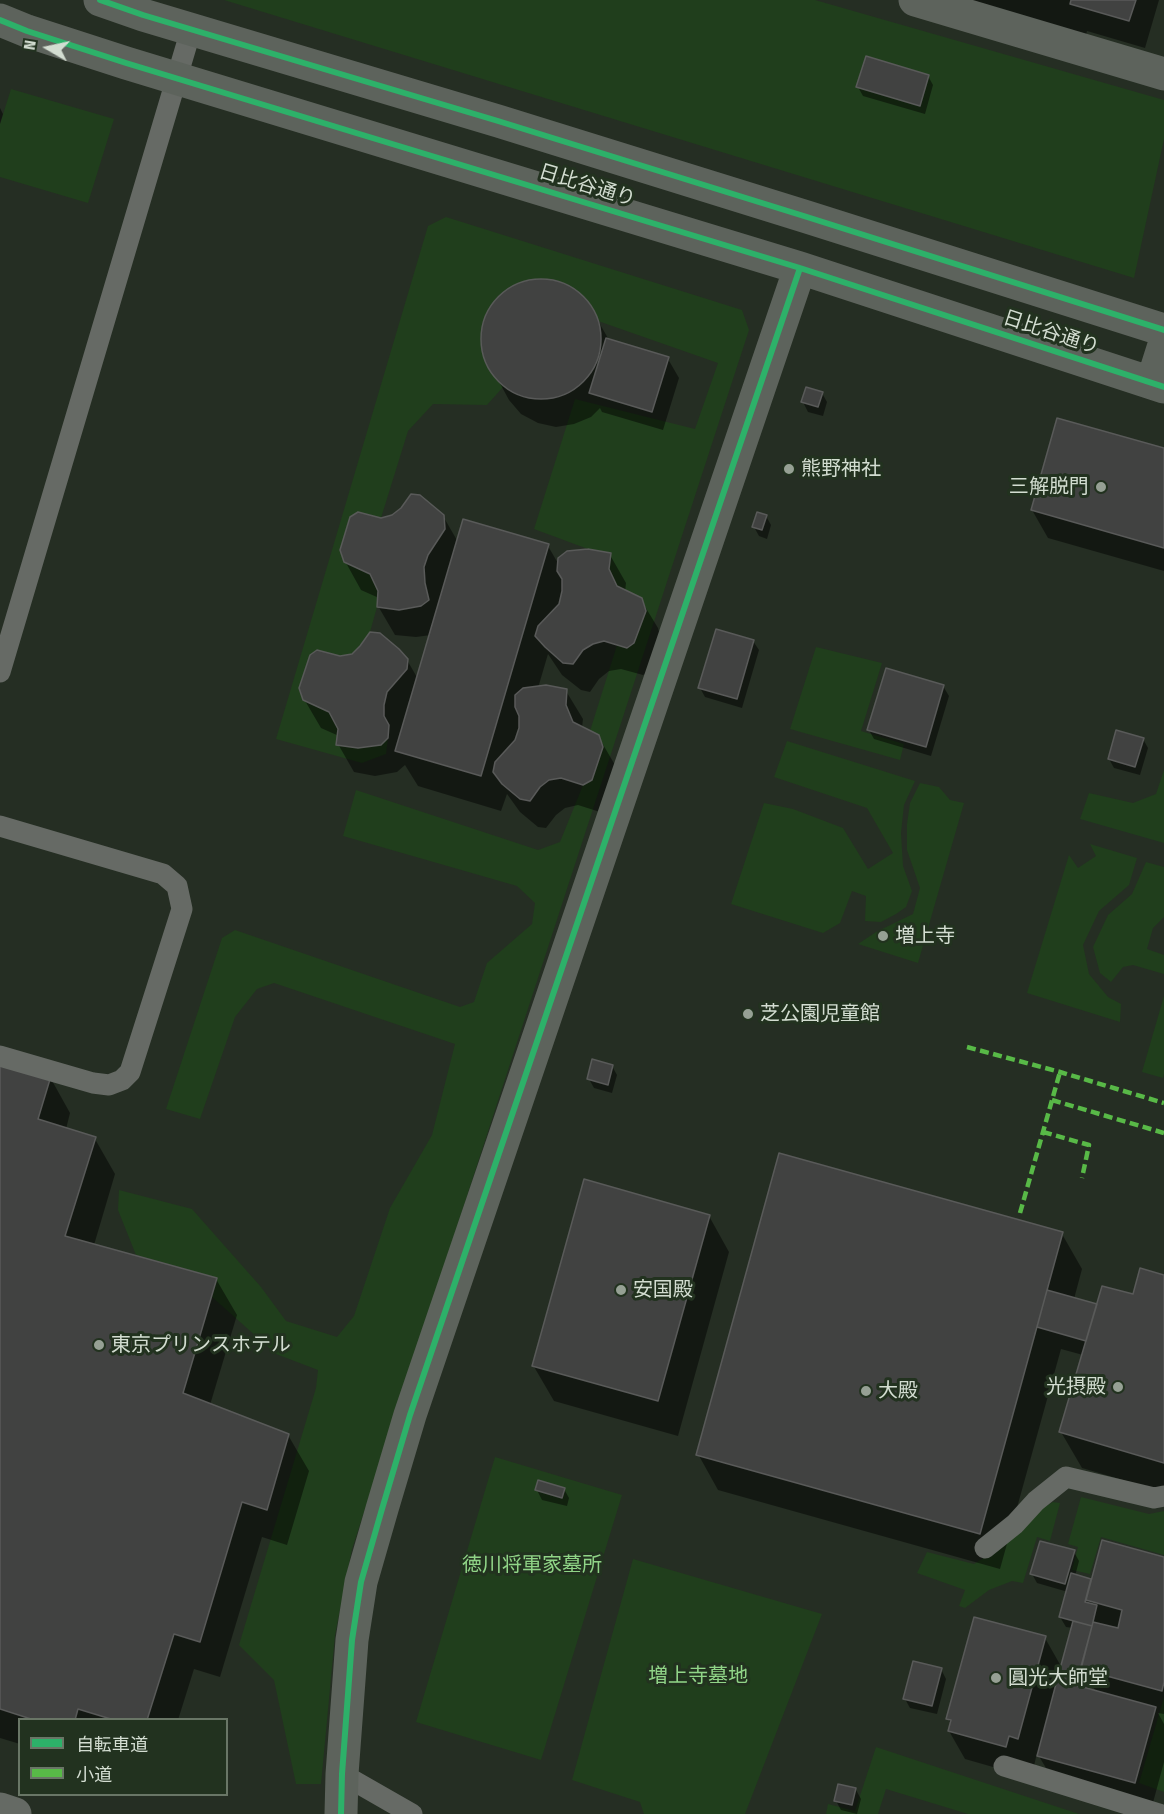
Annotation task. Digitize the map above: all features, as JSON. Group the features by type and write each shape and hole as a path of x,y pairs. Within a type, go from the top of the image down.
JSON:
{"main road":[{"name":"日比谷通り","path":"100,0 652,169 1164,330"},
{"path":"915,0 1164,74"},
{"name":"日比谷通り","path":"0,20 27,31 177,78 800,268 1158,385"},
{"path":"341,1814 352,1640 361,1582 410,1415 800,268"},
{"path":"1158,385 1164,345"},
{"path":"0,1809 15,1814"}],"lane":[{"path":"0,672 192,30"},
{"path":"0,826 163,874 177,886 182,909 130,1072 122,1080 109,1085 93,1083 0,1056"},
{"path":"985,1548 1015,1524 1036,1501 1066,1476 1154,1498 1164,1496"},
{"path":"1004,1766 1159,1814"},
{"path":"342,1774 412,1814"}],"green space":[{"path":"224,0 815,0 1164,100 1164,139 1134,278"},
{"path":"11,89 114,119 88,203 0,177 0,124"},
{"path":"446,217 742,310 749,330 352,1549 335,1635 321,1784 296,1784 274,1680 239,1645 316,1388 318,1370 276,1354 212,1297 217,1278 136,1255 118,1210 119,1190 192,1209 261,1287 286,1321 337,1337 354,1316 390,1208 432,1135 455,1044 274,983 257,989 235,1017 200,1119 166,1109 222,938 235,930 460,1007 474,1002 487,963 532,924 535,903 517,886 343,836 356,790 538,850 560,842 583,785 603,747 599,735 590,731 617,645 627,648 634,643 646,611 642,598 617,586 609,569 588,549 534,529 575,399 695,429 718,363 598,321 590,304 577,291 561,282 543,279 525,281 508,289 495,301 485,317 482,336 483,355 491,372 504,386 487,405 433,404 408,431 381,518 358,512 350,517 340,550 344,562 370,574 378,591 377,607 370,632 352,654 340,656 317,650 310,655 299,688 329,712 338,729 337,745 358,748 381,745 388,738 386,754 362,763 276,739 428,226"},
{"path":"816,647 882,663 861,731 904,744 900,760 790,729"},
{"path":"787,741 915,781 904,805 901,833 903,866 912,891 906,907 896,914 881,922 865,921 866,896 852,891 840,923 823,933 731,904 764,803 793,809 843,828 868,869 893,853 867,808 774,777"},
{"path":"1164,770 1164,843 1080,819 1089,793 1133,803 1156,794"},
{"path":"920,783 939,787 950,800 964,803 918,963 858,944 876,932 913,914 920,888 907,850 907,824 910,803"},
{"path":"1090,844 1137,858 1129,885 1099,911 1083,945 1089,974 1108,997 1121,1004 1120,1022 1027,993 1069,855 1078,868 1096,856"},
{"path":"1146,862 1164,867 1164,917 1153,928 1147,949 1164,955 1164,974 1133,965 1123,967 1111,982 1100,973 1093,947 1108,915 1132,894"},
{"path":"1164,996 1164,1074 1163,1078 1142,1072"},
{"name":"徳川将軍家墓所","path":"495,1457 622,1495 541,1760 416,1722"},
{"path":"1081,1497 1149,1514 1164,1511 1164,1555 1101,1537 1090,1574 1072,1570 1078,1547 1068,1544"},
{"path":"1053,1502 1060,1503 1050,1541 1037,1537 1023,1583 1012,1581 989,1590 965,1608 959,1606 965,1590 917,1573 927,1552 974,1564 996,1550 1044,1507"},
{"name":"増上寺墓地","path":"633,1559 822,1614 745,1814 644,1814 640,1802 572,1780"},
{"path":"1164,1697 1164,1792 1139,1783"},
{"path":"876,1747 1079,1814 968,1814 886,1789 878,1814 826,1814 828,1804 855,1811"}],"building":[{"path":"1071,0 1136,0 1129,21 1070,4"},
{"path":"866,56 929,75 920,106 856,87"},
{"path":"541,279 564,284 583,297 596,316 601,339 596,362 583,381 564,394 541,399 518,394 499,381 486,362 481,339 486,316 499,297 518,284"},
{"path":"606,338 669,357 652,412 589,393"},
{"name":"熊野神社","path":"806,387 823,392 818,407 801,402"},
{"name":"三解脱門","path":"1057,418 1164,448 1164,548 1031,510"},
{"path":"411,494 420,495 444,515 445,529 428,555 424,567 429,600 421,606 399,610 377,607 378,591 370,574 344,562 340,550 350,517 358,512 381,518 392,515 401,508"},
{"path":"757,512 767,515 762,530 752,527"},
{"path":"463,519 549,544 481,776 395,751"},
{"path":"588,549 611,553 609,569 617,586 642,598 646,611 634,643 627,648 604,641 583,650 573,664 563,663 535,636 538,626 559,604 562,579 557,571 558,558 567,551"},
{"path":"716,629 754,640 737,699 698,688"},
{"path":"370,632 380,633 408,659 407,669 387,692 384,716 389,725 388,738 381,745 358,748 336,745 338,729 329,712 303,700 299,688 310,655 317,650 340,656 352,654"},
{"path":"886,668 944,685 926,747 867,730"},
{"path":"546,685 567,689 566,705 573,722 599,735 603,747 592,780 583,785 561,778 549,780 540,787 530,801 520,799 502,784 493,772 495,762 515,740 519,728 515,695 523,688"},
{"path":"1116,730 1144,738 1135,767 1108,759"},
{"path":"592,1059 613,1065 608,1085 587,1079"},
{"name":"東京プリンスホテル","path":"0,1061 51,1076 38,1119 96,1137 65,1236 217,1278 183,1393 289,1434 267,1510 242,1502 200,1642 174,1634 148,1718 107,1718 78,1709 76,1718 28,1718 0,1709"},
{"name":"大殿","path":"779,1153 1063,1232 980,1534 696,1455"},
{"name":"安国殿","path":"584,1179 710,1215 658,1401 532,1366"},
{"name":"光摂殿","path":"1140,1268 1164,1275 1164,1463 1059,1432 1102,1286 1133,1294"},
{"path":"1047,1290 1097,1304 1086,1341 1037,1327"},
{"path":"538,1480 565,1488 562,1498 535,1490"},
{"path":"1102,1540 1164,1557 1164,1682 1162,1691 1081,1669 1093,1622 1118,1628 1122,1610 1086,1600"},
{"path":"1040,1541 1075,1550 1065,1584 1030,1574"},
{"path":"1071,1573 1091,1579 1085,1602 1097,1605 1092,1626 1059,1617"},
{"name":"圓光大師堂","path":"974,1617 1046,1636 1018,1739 1009,1736 1006,1747 948,1731 951,1720 946,1719"},
{"path":"1073,1621 1092,1626 1076,1685 1057,1680"},
{"path":"913,1661 942,1668 932,1706 903,1699"},
{"path":"1057,1680 1156,1707 1135,1783 1037,1756"},
{"path":"838,1784 856,1788 852,1805 834,1801"}],"marked path":[{"path":"967,1047 1164,1103"},
{"path":"1020,1213 1060,1072"},
{"path":"1052,1100 1164,1133"},
{"path":"1043,1132 1089,1145 1082,1178"}],"cycle path":[{"path":"100,0 143,15 498,121 1164,330"},
{"path":"0,20 126,63 800,268 1164,387"},
{"path":"341,1814 352,1640 361,1582 382,1509 410,1415 800,268"}],"place":[{"name":"熊野神社","path":"789,469"},
{"name":"三解脱門","path":"1101,487"},
{"name":"増上寺","path":"883,936"},
{"name":"芝公園児童館","path":"748,1014"},
{"name":"安国殿","path":"621,1290"},
{"name":"東京プリンスホテル","path":"99,1345"},
{"name":"光摂殿","path":"1118,1387"},
{"name":"大殿","path":"866,1391"},
{"name":"圓光大師堂","path":"996,1678"}]}
